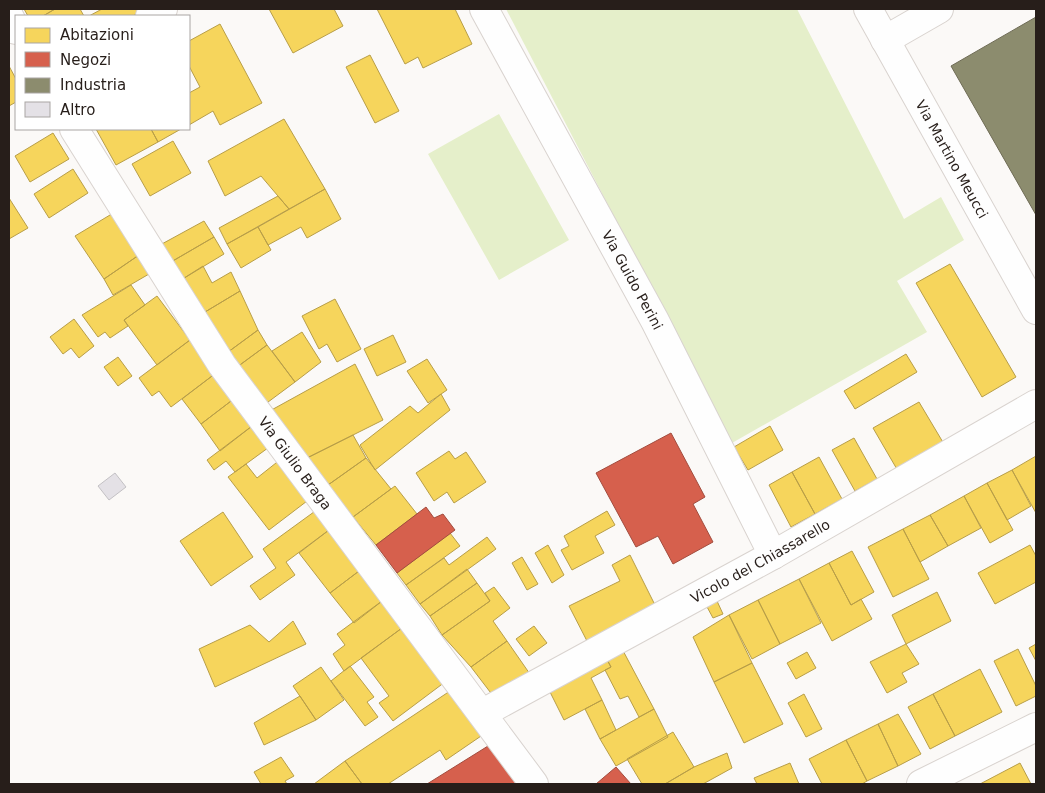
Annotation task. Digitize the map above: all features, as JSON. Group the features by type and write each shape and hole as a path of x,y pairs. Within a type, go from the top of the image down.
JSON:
{"street":[{"path":"152,15 163,9"},
{"name":"Via Guido Perini","path":"484,9 655,321 773,555"},
{"name":"Via Martino Meucci","path":"868,9 1036,310"},
{"path":"886,40 939,9"},
{"path":"9,16 15,28"},
{"name":"Via Giulio Braga","path":"75,130 222,365 534,784"},
{"name":"Vicolo del Chiassarello","path":"483,713 773,555 1036,404"},
{"path":"921,784 1036,727"}],"green space":[{"path":"506,9 797,9 904,219 941,197 964,240 897,281 927,332 732,443"},
{"path":"499,114 569,240 499,280 428,154"}],"building: Abitazioni":[{"path":"24,9 55,9 45,15 27,15"},
{"path":"55,9 80,9 83,15 45,15"},
{"path":"102,9 146,9 135,15 91,15"},
{"path":"269,9 334,9 343,26 293,53"},
{"path":"377,9 455,9 472,44 423,68 418,57 405,64"},
{"path":"220,24 262,103 220,125 213,111 190,124 190,92 200,87 190,68 190,40"},
{"path":"370,55 399,111 375,123 346,67"},
{"path":"9,66 15,77 15,103 9,106"},
{"path":"284,119 325,189 289,209 261,176 225,196 208,161"},
{"path":"97,130 152,130 158,142 116,165"},
{"path":"152,130 179,130 158,142"},
{"path":"53,133 69,159 30,182 15,156"},
{"path":"173,141 191,173 150,196 132,164"},
{"path":"73,169 88,193 49,218 34,194"},
{"path":"325,189 341,219 307,238 301,227 268,245 258,227"},
{"path":"278,196 289,209 227,244 219,228"},
{"path":"9,198 28,228 9,239"},
{"path":"115,212 139,255 104,279 75,236"},
{"path":"204,221 214,237 171,262 160,245"},
{"path":"258,227 271,250 241,268 227,244"},
{"path":"214,237 224,254 181,280 171,262"},
{"path":"139,255 149,274 113,295 104,279"},
{"path":"950,264 1016,377 982,397 916,283"},
{"path":"203,266 212,283 231,272 240,291 200,315 181,280"},
{"path":"131,285 145,305 124,320 128,326 110,338 105,332 98,337 82,315"},
{"path":"240,291 258,330 224,355 200,315"},
{"path":"157,296 190,340 157,365 124,320"},
{"path":"335,299 361,349 337,362 327,344 319,349 302,316"},
{"path":"74,319 94,346 79,358 71,348 63,354 50,337"},
{"path":"258,330 267,345 233,370 224,355"},
{"path":"302,332 321,362 295,382 272,351"},
{"path":"393,335 406,362 377,376 364,349"},
{"path":"190,340 216,373 171,407 159,391 152,396 139,378"},
{"path":"267,345 295,382 260,408 233,370"},
{"path":"906,354 917,372 855,409 844,391"},
{"path":"118,357 132,376 118,386 104,367"},
{"path":"427,359 447,390 428,403 407,371"},
{"path":"355,364 383,420 301,461 266,413"},
{"path":"216,373 235,398 201,424 182,399"},
{"path":"441,394 450,410 375,470 360,445 410,406 418,413"},
{"path":"235,398 256,423 220,451 201,424"},
{"path":"919,402 944,444 898,471 873,428"},
{"path":"256,423 272,445 235,472 226,461 214,470 207,460"},
{"path":"770,426 783,450 748,470 734,447"},
{"path":"353,435 366,458 328,485 301,461"},
{"path":"854,438 877,479 855,491 832,450"},
{"path":"449,451 455,459 466,452 486,482 454,503 447,492 434,501 416,473"},
{"path":"1036,456 1036,513 1012,470"},
{"path":"819,457 842,499 815,514 792,472"},
{"path":"366,458 391,489 353,517 328,485"},
{"path":"281,459 311,498 269,530 228,477 246,464 257,478"},
{"path":"1012,470 1031,506 1007,520 987,483"},
{"path":"792,472 815,514 791,527 769,485"},
{"path":"987,483 1013,530 990,543 964,496"},
{"path":"395,486 417,514 376,545 353,517"},
{"path":"964,496 981,528 948,546 930,515"},
{"path":"318,509 333,527 286,562 295,575 260,600 250,586 276,568 263,549"},
{"path":"607,511 615,525 595,536 604,553 572,570 561,550 569,546 564,536"},
{"path":"223,512 253,557 211,586 180,541"},
{"path":"930,515 948,546 920,562 903,529"},
{"path":"333,527 363,568 330,593 299,553"},
{"path":"903,529 929,579 893,597 868,547"},
{"path":"450,533 460,546 406,585 397,573"},
{"path":"487,537 496,549 420,604 406,585 444,558 449,565"},
{"path":"548,545 564,575 552,583 535,553"},
{"path":"1030,545 1036,556 1036,582 995,604 978,573"},
{"path":"852,551 874,592 851,605 829,563"},
{"path":"630,555 656,607 587,641 569,606 620,581 612,565"},
{"path":"522,557 538,584 527,590 512,563"},
{"path":"829,563 851,605 861,599 872,619 832,641 799,579"},
{"path":"363,568 386,598 354,623 330,593"},
{"path":"467,569 477,583 430,616 420,604"},
{"path":"799,579 821,623 780,644 758,600"},
{"path":"477,583 490,601 442,635 430,616"},
{"path":"494,587 510,608 493,621 507,641 471,667 442,635 490,601 485,593"},
{"path":"937,592 951,621 906,644 892,615"},
{"path":"758,600 780,644 752,659 729,615"},
{"path":"382,601 402,628 344,671 333,654 345,645 337,634"},
{"path":"717,601 723,614 713,618 706,605"},
{"path":"729,615 752,663 714,682 693,637"},
{"path":"293,621 306,644 215,687 199,649 250,625 269,642"},
{"path":"534,626 547,643 529,656 516,639"},
{"path":"402,628 449,679 393,721 379,703 389,696 361,658"},
{"path":"507,641 532,677 497,701 471,667"},
{"path":"906,644 919,664 902,673 907,682 887,693 870,662"},
{"path":"1036,644 1036,661 1029,648"},
{"path":"620,645 654,709 639,717 628,696 620,699 605,670 611,667 604,654"},
{"path":"1018,649 1036,686 1036,696 1016,706 994,661"},
{"path":"807,652 816,668 796,679 787,663"},
{"path":"604,654 611,667 591,678 602,700 564,720 546,684"},
{"path":"752,663 783,724 744,743 714,682"},
{"path":"350,666 374,697 367,702 378,717 365,726 331,681"},
{"path":"321,667 344,700 316,720 293,686"},
{"path":"980,669 1002,712 955,736 933,694"},
{"path":"453,689 484,734 446,760 440,750 388,784 362,784 345,761"},
{"path":"804,694 822,729 806,737 788,703"},
{"path":"933,694 955,736 930,749 908,707"},
{"path":"300,696 316,720 264,745 254,723"},
{"path":"602,700 616,730 600,739 585,709"},
{"path":"654,709 668,737 616,766 600,739"},
{"path":"898,714 921,754 898,766 878,724"},
{"path":"878,724 898,766 867,781 846,740"},
{"path":"673,732 694,767 665,784 642,784 627,759"},
{"path":"846,740 867,781 862,784 822,784 809,759"},
{"path":"727,753 732,768 703,784 665,784 694,767"},
{"path":"281,757 294,776 285,781 287,784 261,784 254,772"},
{"path":"345,761 362,784 314,784"},
{"path":"790,763 799,784 757,784 754,778"},
{"path":"1020,763 1031,784 980,784"}],"building: Negozi":[{"path":"671,433 705,497 693,504 713,542 673,564 658,536 636,547 596,473"},
{"path":"426,507 434,518 443,514 455,530 397,573 376,545"},
{"path":"488,746 518,784 427,784"},
{"path":"616,767 631,784 596,784"}],"building: Industria":[{"path":"1036,17 1036,215 951,66"}],"building: Altro":[{"path":"115,473 126,487 109,500 98,486"}]}
